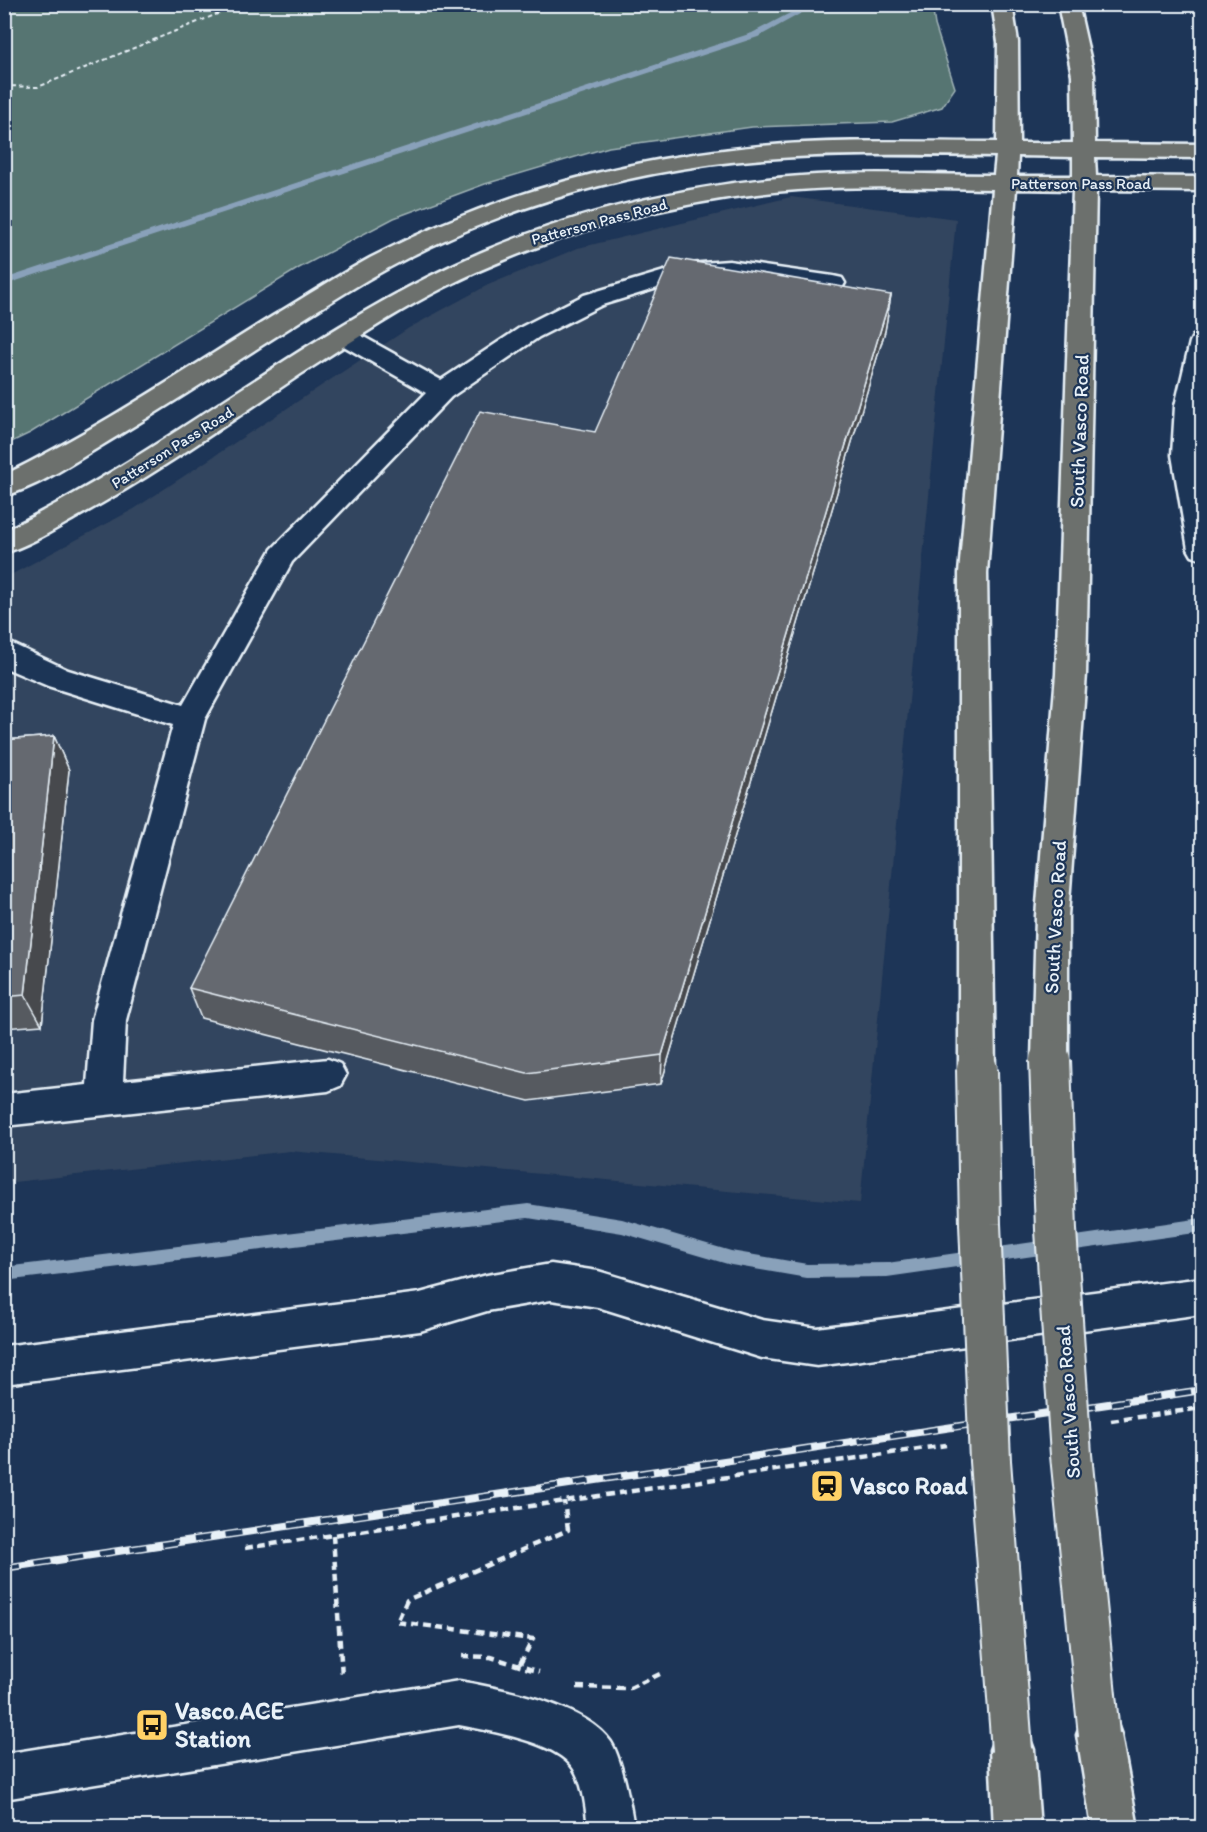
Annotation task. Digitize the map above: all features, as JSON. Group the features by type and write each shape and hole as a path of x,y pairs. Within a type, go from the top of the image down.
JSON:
{"main road":[{"path":"1002,4 1010,72 1008,149 973,573 977,1069 980,1224 990,1461 1017,1827"},
{"name":"South Vasco Road","path":"1068,4 1083,75 1086,150 1071,674 1052,916 1050,1060 1056,1230 1070,1443 1100,1735 1115,1827"},
{"name":"Patterson Pass Road","path":"4,487 99,436 387,258 480,217 535,198 637,171 743,154 845,148 1203,151"},
{"name":"Patterson Pass Road","path":"4,543 70,510 137,471 344,336 434,283 480,260 583,222 640,208 740,189 796,183 861,180 1203,184"}],"lane":[{"path":"104,1098 109,1020 190,719 282,556 442,391 530,332 593,300 688,271 729,267 833,283"},
{"path":"344,336 442,391"},
{"path":"1203,342 1188,406 1185,455 1203,549"},
{"path":"9,660 58,678 190,719"},
{"path":"4,1110 328,1074"},
{"path":"4,1365 420,1312 487,1293 551,1282 598,1289 762,1339 818,1347 1203,1296"},
{"path":"4,1777 459,1703 510,1713 568,1733 595,1758 609,1810 611,1827"}],"path":[{"path":"4,86 38,87 242,4"},
{"path":"1108,1421 1203,1408"},
{"path":"245,1548 954,1444"},
{"path":"520,1664 533,1639 397,1622 406,1600 567,1530 564,1501"},
{"path":"333,1534 342,1676"}],"shaded area":[{"path":"791,197 956,219 860,1203 290,1151 5,1183 5,578 134,509 409,328 488,285 578,248"}],"green space":[{"path":"5,4 932,5 935,25 955,88 942,107 892,122 752,127 609,147 485,184 394,218 299,268 30,433 5,445"}],"building":[{"path":"671,258 891,295 662,1055 527,1073 189,988 480,411 595,432"},
{"path":"54,736 25,995 4,997 4,740"}],"waterway":[{"path":"4,282 755,35 814,4"},
{"path":"4,1274 528,1211 622,1226 731,1258 807,1271 887,1270 1202,1225"}],"railway":[{"path":"4,1568 1202,1390"}],"place":[{"name":"Vasco Road","path":"827,1486"},
{"name":"Vasco ACE Station","path":"152,1725"}]}
